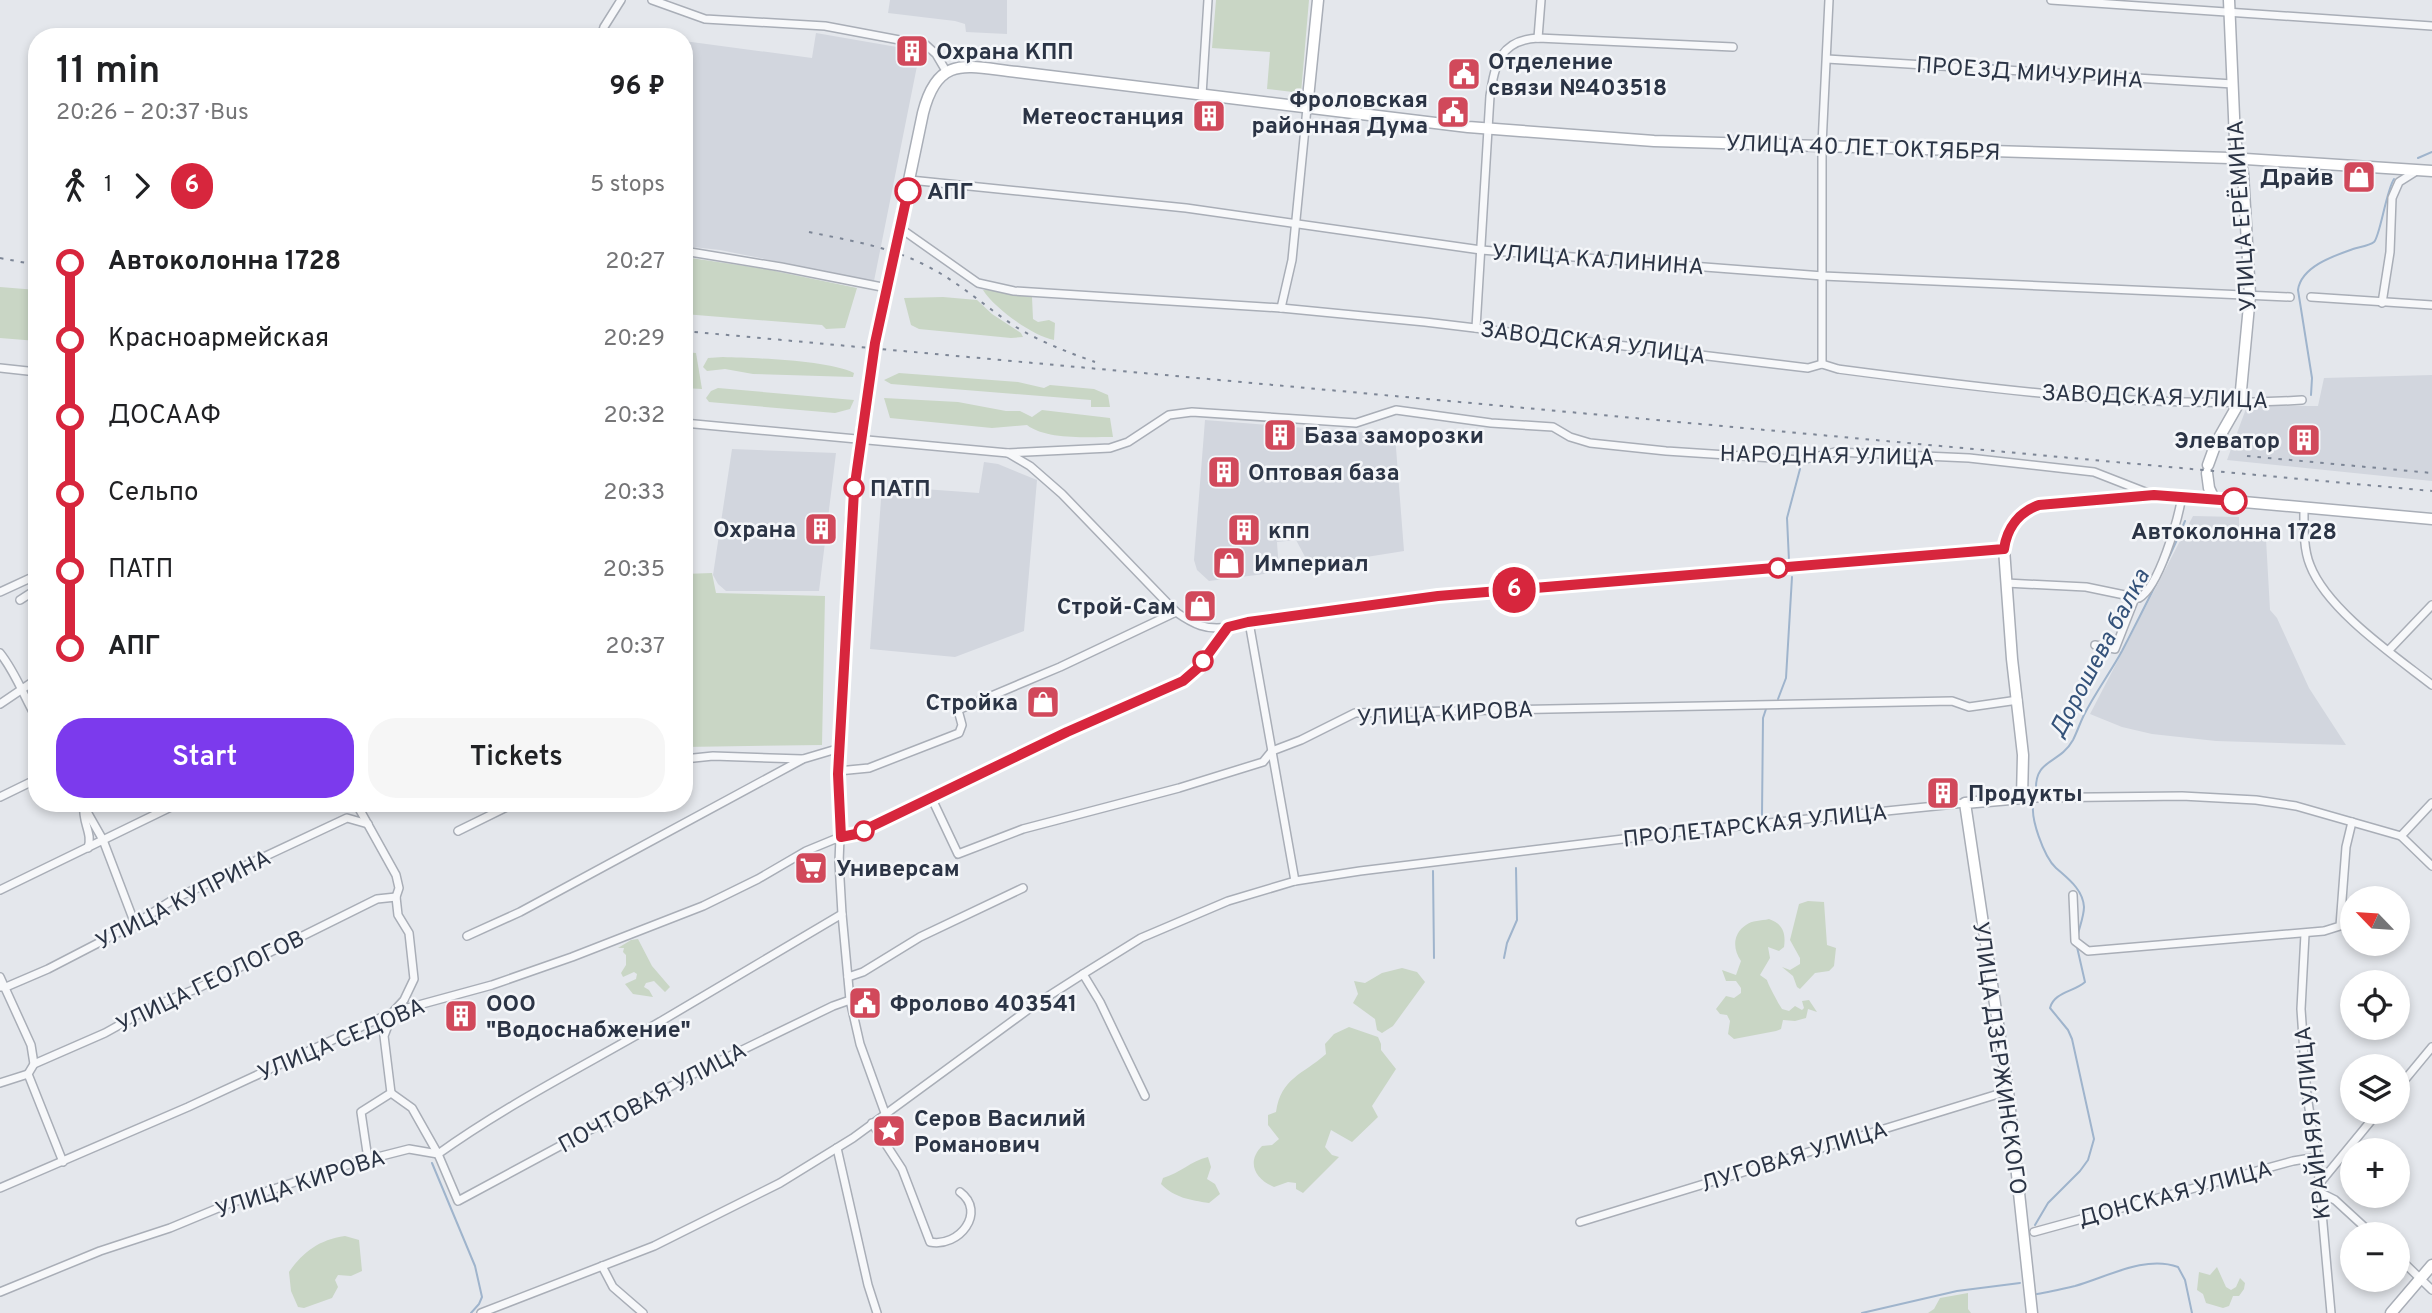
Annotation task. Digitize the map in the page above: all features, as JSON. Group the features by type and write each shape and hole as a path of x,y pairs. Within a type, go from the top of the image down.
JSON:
{"street":[{"path":"604,28 621,0"},
{"path":"652,0 705,19 825,26 926,45 936,54 946,71 936,81 927,97 874,347 851,520 838,771 841,837 839,862 850,1000 860,1044 885,1112"},
{"path":"1202,95 1208,0"},
{"path":"1280,308 1292,260 1318,0"},
{"path":"1538,38 1541,0"},
{"path":"1822,364 1822,145 1829,0"},
{"path":"2051,0 2432,26"},
{"name":"УЛИЦА ЕРЁМИНА","path":"2214,499 2208,488 2207,469 2216,443 2240,401 2250,295 2243,183 2235,140 2229,0"},
{"path":"1476,328 1492,78 1500,57 1516,42 1538,38 1733,47"},
{"name":"ПРОЕЗД МИЧУРИНА","path":"1827,59 2233,84"},
{"name":"УЛИЦА 40 ЛЕТ ОКТЯБРЯ","path":"946,71 964,67 1017,72 1489,129 1654,141 2239,158 2432,171"},
{"path":"2382,303 2390,252 2394,188 2405,177 2420,170"},
{"name":"УЛИЦА КАЛИНИНА","path":"910,180 1186,208 1481,250 1823,276 2290,297"},
{"name":"ЗАВОДСКАЯ УЛИЦА","path":"900,228 978,283 1014,291 1280,308 1476,328 1808,368 1822,364 1838,369 1979,388 2180,402 2302,400"},
{"path":"693,252 887,288"},
{"path":"2311,297 2432,305"},
{"path":"0,368 28,371"},
{"name":"НАРОДНАЯ УЛИЦА","path":"693,424 1008,453 1110,448 1128,442 1168,415 1192,412 1356,423 1396,410 1491,423 1553,427 1570,437 1590,443 1666,451 1802,460 1835,452 1981,459 2094,472 2154,495"},
{"path":"1008,453 1030,466 1062,494 1176,612 1208,629 1438,596 2004,549 2024,767 2022,798"},
{"name":"НАРОДНАЯ УЛИЦА","path":"2004,549 2008,534 2022,513 2039,505 2154,495 2432,519"},
{"path":"2006,583 2086,587 2139,598 2146,594 2160,566 2175,530 2182,496"},
{"path":"2304,507 2304,532 2310,565 2324,591 2354,621 2432,685"},
{"path":"0,593 28,580"},
{"path":"19,600 28,595"},
{"path":"2095,645 2115,649 2135,597"},
{"path":"2389,650 2432,605"},
{"path":"838,771 869,768 959,733 962,725 958,710 1059,667 1176,612"},
{"path":"1248,622 1295,881"},
{"path":"841,837 856,834 1067,732 1183,681 1198,668 1228,627"},
{"path":"0,653 22,689 28,705"},
{"path":"0,704 28,685"},
{"name":"УЛИЦА КИРОВА","path":"932,799 958,855 1023,829 1167,791 1263,762 1272,751 1355,713 1924,701 1952,701 1969,707 2018,700"},
{"path":"467,936 561,891 803,759 840,748"},
{"path":"693,758 713,756 803,759"},
{"path":"0,797 28,783"},
{"name":"ПРОЛЕТАРСКАЯ УЛИЦА","path":"481,1313 654,1246 780,1183 837,1148 1033,1006 1141,938 1228,901 1295,881 1702,830 2022,798 2182,796 2256,800 2296,806 2401,836 2432,866"},
{"name":"УЛИЦА ДЗЕРЖИНСКОГО","path":"1965,803 2008,1091 2032,1313"},
{"path":"2401,836 2432,803"},
{"path":"82,812 90,837 88,848"},
{"path":"87,812 103,840 135,925"},
{"path":"0,890 157,812"},
{"path":"350,812 347,818 368,824"},
{"path":"361,812 396,875 399,888 396,897 398,915 409,933 414,979 407,1003"},
{"path":"458,831 497,812"},
{"name":"УЛИЦА КУПРИНА","path":"3,987 48,969 135,925 174,900 347,818"},
{"path":"2073,895 2078,943 2088,951 2323,932 2340,926 2346,847 2352,822"},
{"name":"УЛИЦА СЕДОВА","path":"0,1188 64,1162 393,1012 407,1003 503,981 572,957 703,906 806,851 841,837"},
{"path":"848,977 863,972 920,937 1023,888"},
{"name":"УЛИЦА ГЕОЛОГОВ","path":"34,1064 198,988 366,904 377,899 396,897"},
{"path":"393,1012 384,1036 391,1093 412,1108 438,1154 578,1067 661,1022 842,914"},
{"name":"КРАЙНЯЯ УЛИЦА","path":"2305,934 2301,1009 2307,1096 2317,1157 2331,1313"},
{"path":"1083,974 1100,1002 1145,1096"},
{"path":"0,977 31,1045 34,1064 28,1074 0,1083"},
{"name":"ПОЧТОВАЯ УЛИЦА","path":"438,1154 458,1201 701,1070 850,1000"},
{"path":"2410,1073 2432,1046"},
{"path":"2425,1055 2432,1061"},
{"path":"28,1074 64,1162"},
{"name":"ЛУГОВАЯ УЛИЦА","path":"1580,1222 2008,1091"},
{"path":"368,1159 361,1112 391,1093"},
{"path":"872,1123 902,1169 930,1242 950,1240 968,1227 971,1218 970,1205 960,1192"},
{"path":"2359,1222 2319,1188 2369,1124"},
{"path":"837,1148 868,1285 877,1313"},
{"name":"УЛИЦА КИРОВА","path":"0,1292 100,1251 170,1228 228,1204 368,1159 409,1149 438,1154"},
{"name":"ДОНСКАЯ УЛИЦА","path":"2034,1232 2293,1161 2317,1157"},
{"path":"2391,1313 2432,1265"},
{"path":"602,1266 613,1287 643,1313"},
{"path":"2410,1269 2432,1290"}],"shaded area":[{"path":"890,0 1007,0 1007,34 966,32 965,24 955,21 888,13"},
{"name":"АПГ","path":"816,33 920,51 874,281 693,247 693,42 812,58"},
{"path":"2432,375 2432,481 2227,460 2247,406 2318,406 2324,378"},
{"path":"1205,420 1395,435 1404,551 1310,566 1296,540 1277,542 1279,572 1209,581 1197,570 1194,560"},
{"path":"732,449 836,453 819,591 726,591 718,584 713,575"},
{"name":"ПАТП","path":"984,462 998,464 1037,480 1024,631 955,657 870,649 882,486 979,493"},
{"path":"2193,516 2239,517 2239,538 2266,539 2270,610 2277,618 2309,688 2346,745 2216,741 2152,734 2122,727 2090,714"}],"green space":[{"path":"1216,0 1309,0 1301,93 1267,89 1270,52 1212,48"},
{"path":"693,258 765,269 857,288 845,328 826,329 822,325 693,315"},
{"path":"0,287 28,289 28,340 0,338"},
{"path":"983,290 1032,297 1033,319 1055,323 1054,340 1015,321"},
{"path":"904,298 977,300 1023,337 919,329 911,325"},
{"path":"693,353 696,353 702,389 693,388"},
{"path":"708,358 809,362 854,373 853,377 753,374 725,369 707,371 703,367"},
{"path":"899,373 1018,382 1044,388 1050,385 1094,389 1108,395 1110,407 1091,407 1091,400 891,384 884,380"},
{"path":"718,388 854,400 850,409 835,413 709,402 706,398 711,391"},
{"path":"884,398 958,402 1020,411 1032,417 1042,410 1110,418 1113,437 1056,435 1035,430 1027,425 992,428 890,418"},
{"path":"712,573 716,593 825,596 822,745 693,747 693,574"},
{"path":"1808,901 1824,902 1827,945 1836,948 1834,966 1829,971 1815,973 1800,989 1793,976 1782,967 1790,970 1800,964 1800,958 1790,940 1799,904"},
{"path":"1769,919 1782,930 1784,947 1779,951 1768,947 1770,958 1760,975 1767,980 1782,1009 1789,1011 1795,1006 1802,1010 1802,1001 1809,1000 1817,1012 1808,1009 1806,1018 1783,1020 1781,1029 1734,1039 1728,1034 1730,1021 1727,1015 1720,1014 1716,1009 1726,996 1734,998 1741,993 1741,988 1736,981 1726,981 1722,970 1736,975 1741,961 1735,942 1741,929 1751,922"},
{"path":"638,939 652,966 670,987 665,992 654,981 646,983 644,987 653,997 633,994 625,984 636,979 637,974 634,972 623,977 621,973 626,965 626,955 624,948 618,948"},
{"path":"1402,968 1417,972 1425,982 1393,1026 1382,1033 1377,1030 1375,1019 1353,1003 1358,994 1354,981 1365,983 1382,973"},
{"path":"1349,1027 1378,1037 1381,1050 1396,1069 1372,1106 1378,1117 1352,1142 1331,1130 1325,1147 1332,1155 1339,1157 1303,1193 1296,1189 1296,1183 1288,1182 1274,1187 1267,1184 1255,1170 1254,1158 1262,1146 1272,1145 1279,1139 1268,1125 1268,1115 1276,1112 1288,1084 1326,1054 1325,1044 1334,1034"},
{"path":"1208,1157 1211,1167 1207,1179 1215,1184 1220,1194 1209,1203 1177,1195 1161,1184 1163,1178"},
{"path":"345,1236 359,1240 362,1271 351,1276 338,1275 335,1280 338,1287 332,1298 304,1308 298,1307 291,1291 289,1272 300,1258 313,1248 327,1240"},
{"path":"2217,1267 2226,1287 2231,1290 2236,1287 2240,1278 2245,1283 2239,1296 2233,1296 2229,1306 2223,1308 2206,1303 2203,1294 2197,1290 2199,1272 2210,1275"},
{"path":"1968,1293 1968,1309 1971,1313 1928,1313 1934,1309 1940,1298"}],"waterway":[{"name":"Дорошева балка","path":"2418,158 2432,152"},
{"name":"Дорошева балка","path":"2311,395 2312,378 2298,290 2300,282 2319,264 2374,242 2394,179"},
{"path":"1789,561 1787,518 1800,469"},
{"name":"Дорошева балка","path":"2036,792 2039,773 2073,740 2088,707 2122,651 2185,521"},
{"path":"1778,699 1786,678 1792,577"},
{"path":"1762,815 1763,718 1766,709"},
{"name":"Дорошева балка","path":"2034,802 2036,826 2051,863 2074,884 2081,895 2084,907 2078,934"},
{"path":"1504,958 1517,920 1516,868"},
{"path":"1433,871 1434,958"},
{"name":"Дорошева балка","path":"2035,1225 2048,1203 2088,1160 2094,1139 2072,1039 2050,1008 2060,995 2085,982 2077,947"},
{"path":"432,1163 475,1266 482,1297 471,1313"},
{"path":"2037,1294 2075,1286 2139,1265 2165,1264 2178,1267 2185,1280 2192,1313"},
{"name":"Дорошева балка","path":"1862,1313 1957,1291 2020,1283"}],"railway":[{"path":"809,232 881,248 923,264 948,278 1025,332 1095,362"},
{"path":"0,258 28,263"},
{"path":"693,332 2432,491"},
{"path":"2247,456 2432,473"}],"bus line":[{"name":"6","path":"908,191 875,343 854,491 838,774 841,837 856,834 911,809 1067,732 1183,681 1198,668 1228,627 1248,622 1438,596 2004,549 2008,534 2022,513 2039,505 2154,495 2234,501"}],"place":[{"name":"Охрана КПП","path":"912,51"},
{"name":"Отделение связи №403518","path":"1464,74"},
{"name":"Фроловская районная Дума","path":"1453,112"},
{"name":"Метеостанция","path":"1209,116"},
{"name":"Драйв","path":"2359,177"},
{"name":"АПГ","path":"908,191"},
{"name":"База заморозки","path":"1280,435"},
{"name":"Элеватор","path":"2304,440"},
{"name":"Оптовая база","path":"1224,472"},
{"name":"ПАТП","path":"854,488"},
{"name":"Автоколонна 1728","path":"2234,501"},
{"name":"Охрана","path":"821,529"},
{"name":"кпп","path":"1244,530"},
{"name":"Империал","path":"1229,563"},
{"name":"Строй-Сам","path":"1200,606"},
{"name":"Стройка","path":"1043,702"},
{"name":"Продукты","path":"1943,793"},
{"name":"Универсам","path":"811,868"},
{"name":"Фролово 403541","path":"865,1003"},
{"name":"ООО \"Водоснабжение\"","path":"461,1016"},
{"name":"Серов Василий Романович","path":"889,1131"}]}
